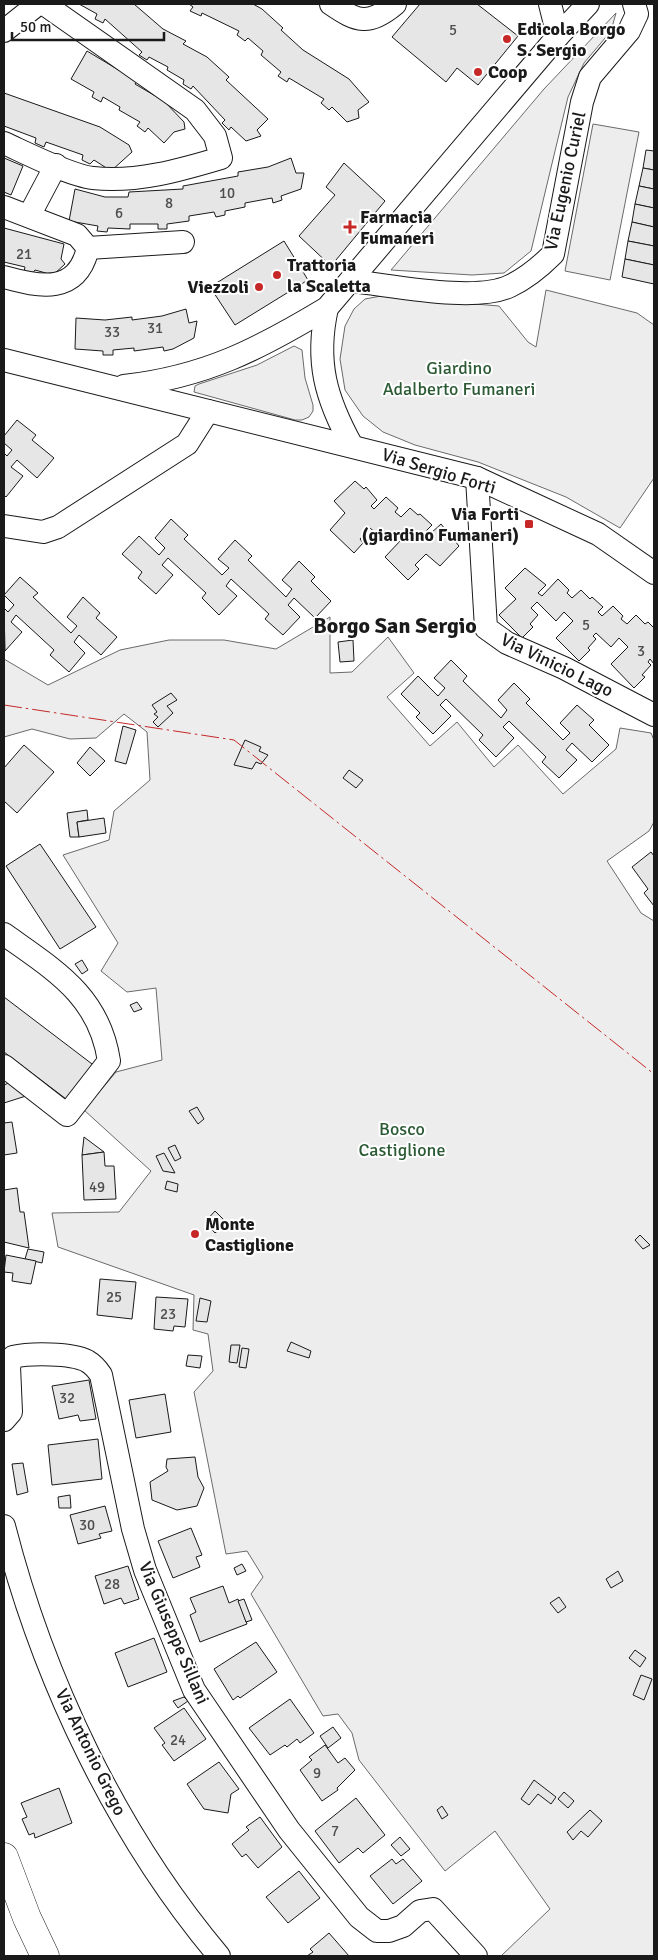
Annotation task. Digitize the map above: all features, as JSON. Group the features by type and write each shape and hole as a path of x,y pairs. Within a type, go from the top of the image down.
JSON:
{"main road":[{"path":"4,1857 27,1918 45,1956"}],"street":[{"path":"4,30 38,4"},
{"path":"4,143 91,178 118,179 186,168 221,158 215,136 195,110 44,4"},
{"path":"331,4 351,17 367,20 384,13 395,4"},
{"path":"550,4 558,36"},
{"path":"111,387 148,383 194,374 233,359 286,333 327,308 558,36 588,4"},
{"name":"Via Eugenio Curiel","path":"351,281 463,293 485,292 509,286 539,268 553,254 582,102 590,78 629,31 637,14 634,4"},
{"path":"29,216 56,165"},
{"path":"4,207 77,235 88,248"},
{"path":"88,248 183,242"},
{"path":"4,277 39,285 57,285 74,274 85,261 88,248"},
{"path":"327,308 322,333 322,366 328,394 339,422 352,446"},
{"name":"Via Sergio Forti","path":"4,360 476,478 598,534 654,573"},
{"path":"4,526 43,532 58,527 187,444 208,411"},
{"name":"Via Vinicio Lago","path":"476,478 486,628 507,643 564,668 654,715"},
{"path":"4,934 65,978 88,1006 105,1040 108,1061 67,1114 4,1066"},
{"name":"Via Giuseppe Sillani","path":"4,1420 11,1412 9,1366 13,1357 25,1354 70,1357 85,1360 94,1365 101,1375 131,1520 145,1570 194,1690 223,1735 289,1830 359,1918 376,1930 389,1931 403,1926 420,1911 432,1909 476,1956"},
{"name":"Via Antonio Grego","path":"4,1526 38,1638 70,1716 133,1837 204,1947 219,1956"}],"shaded area":[{"path":"616,13 611,31 584,63 568,97 531,251 504,273 472,275 391,270 544,89"},
{"path":"593,124 639,132 610,280 565,271"},
{"name":"Giardino Adalberto Fumaneri","path":"546,290 637,313 654,325 654,478 620,528 566,497 478,462 415,445 383,432 363,416 345,390 340,359 345,326 354,309 365,299 381,296 499,306 528,342 536,347"},
{"path":"294,346 302,350 305,378 313,405 313,411 309,417 295,420 194,392 195,386 199,384 257,365"},
{"name":"Bosco Castiglione","path":"330,617 330,673 352,672 388,637 414,673 387,697 430,746 457,722 494,767 518,745 563,794 616,749 620,728 651,733 654,740 654,822 649,831 607,861 641,913 654,921 654,1956 501,1956 550,1909 495,1831 445,1871 359,1760 352,1733 338,1714 323,1716 251,1594 263,1577 247,1551 226,1554 194,1392 213,1371 208,1334 193,1330 194,1295 58,1247 52,1213 119,1212 151,1171 84,1110 116,1072 162,1060 156,988 127,992 101,971 118,943 63,855 109,840 114,811 150,780 147,732 124,714 96,738 70,739 32,729 4,737 4,659 48,685 120,650 169,640 224,640 276,649"}],"building":[{"path":"79,4 134,4 163,29 186,41 183,44 207,57 229,77 226,80 268,119 257,130 261,136 246,141 231,127 229,130 222,123 225,120 193,86 191,89 183,84 184,80 167,70 168,67 149,57 147,60 139,55 142,52 105,19 103,23 95,19 97,14"},
{"path":"189,4 253,4 262,9 283,28 281,30 303,50 349,79 369,102 358,110 359,118 347,122 332,107 329,110 321,103 324,99 289,78 287,82 278,76 281,72 261,55 263,51 248,38 245,41 237,35 239,31 202,13 201,16 190,11 193,7"},
{"path":"420,4 477,4 518,36 478,85 457,68 446,82 392,37"},
{"path":"87,51 137,81 135,84 164,101 184,122 185,129 174,132 164,143 148,128 145,132 137,126 140,122 119,110 120,107 103,97 101,102 92,97 94,92 71,79"},
{"path":"4,93 100,127 129,145 132,152 111,171 94,160 90,164 82,160 83,155 46,142 44,147 35,143 36,138 4,126"},
{"path":"646,150 654,151 654,170 643,168"},
{"path":"4,158 23,166 11,195 4,192"},
{"path":"291,158 296,173 304,173 301,189 281,196 282,200 273,203 272,198 245,203 245,207 225,211 225,215 216,217 214,212 189,216 189,221 167,224 167,229 158,229 158,224 130,224 130,229 108,228 107,232 97,231 98,226 69,221 75,189 105,197 128,197 129,192 183,189 183,186 238,176 238,172 268,167"},
{"path":"344,163 385,201 331,266 299,236 335,195 326,187"},
{"path":"643,168 654,170 654,189 639,186"},
{"path":"639,186 654,189 654,208 635,204"},
{"path":"635,204 654,208 654,227 632,222"},
{"path":"632,222 654,227 654,246 628,241"},
{"path":"4,228 64,244 61,259 65,264 53,275 35,270 32,274 24,272 25,267 4,262"},
{"path":"284,241 308,280 235,325 210,287"},
{"path":"628,241 654,246 654,265 625,259"},
{"path":"625,259 654,265 654,284 622,277"},
{"path":"186,309 189,323 197,321 194,338 173,349 164,351 163,347 134,351 134,348 113,350 113,355 103,355 103,351 75,349 76,318 105,320 132,317 132,320 162,316"},
{"path":"17,420 36,435 32,440 54,458 37,478 17,460 11,467 23,476 6,497 4,495 4,453 7,456 12,450 4,443 4,436"},
{"path":"355,481 364,489 366,487 377,500 371,506 374,509 386,497 398,508 395,512 401,517 410,508 432,525 426,531 430,534 441,524 459,546 440,566 426,554 415,565 419,569 408,580 385,557 401,540 392,532 385,541 370,528 360,539 363,543 354,553 330,530 345,513 334,501"},
{"path":"171,519 188,535 184,539 222,575 229,568 218,559 235,540 252,556 248,560 286,597 292,589 282,580 299,561 315,577 311,581 331,601 315,618 294,598 288,605 300,617 283,635 265,619 269,614 231,579 226,586 237,596 219,615 202,598 206,593 168,558 162,565 173,575 156,594 138,578 142,572 122,554 139,536 159,555 165,548 155,538"},
{"path":"525,568 546,585 538,593 542,596 558,579 569,590 567,593 572,598 581,590 590,599 592,597 603,607 598,612 602,616 613,606 623,616 621,619 627,624 636,615 645,624 648,622 654,628 654,664 650,659 648,662 651,665 642,675 645,677 634,688 611,664 628,647 619,638 611,647 596,633 593,636 596,639 588,648 590,650 579,661 556,638 573,621 564,612 556,621 537,602 531,608 538,615 530,624 533,627 522,638 499,615 516,599 505,588"},
{"path":"20,577 38,593 33,597 71,633 77,626 67,617 83,597 100,613 96,618 117,637 101,655 79,635 74,642 85,653 69,672 50,655 54,650 16,615 11,622 22,632 5,651 4,608 8,612 14,605 4,595"},
{"path":"353,640 354,661 340,662 338,642"},
{"path":"451,660 467,676 463,681 501,718 507,710 498,700 514,683 530,699 526,703 563,740 570,733 560,723 577,705 594,720 589,725 609,745 592,762 572,743 566,750 577,760 559,778 542,762 546,757 509,721 503,727 514,738 496,757 479,740 483,735 446,699 440,705 451,716 433,734 416,717 420,713 401,694 418,676 438,696 445,688 434,678"},
{"path":"171,693 177,700 167,706 173,713 158,727 153,722 158,717 154,714 157,712 152,705"},
{"path":"123,726 136,730 126,764 115,761"},
{"path":"245,740 261,747 259,751 268,755 261,764 256,762 252,769 234,765"},
{"path":"24,745 54,772 17,813 4,801 4,768"},
{"path":"90,747 105,761 90,776 77,763"},
{"path":"349,770 363,780 356,788 343,778"},
{"path":"87,810 88,820 77,822 79,837 70,837 67,813"},
{"path":"104,818 106,833 79,837 77,822"},
{"path":"40,844 96,927 60,949 6,866"},
{"path":"651,852 654,856 654,906 644,893 648,889 632,867"},
{"path":"82,960 88,970 82,974 75,964"},
{"path":"4,997 96,1067 70,1102 4,1052"},
{"path":"137,1002 142,1009 134,1012 130,1005"},
{"path":"11,1082 29,1095 4,1103 4,1085"},
{"path":"197,1107 204,1119 198,1124 189,1111"},
{"path":"12,1122 17,1153 4,1155 4,1123"},
{"path":"84,1137 104,1152 82,1155"},
{"path":"175,1145 181,1158 175,1161 168,1148"},
{"path":"104,1152 105,1166 114,1166 116,1199 84,1200 82,1155"},
{"path":"164,1153 175,1173 163,1171 156,1156"},
{"path":"167,1181 178,1184 177,1192 165,1189"},
{"path":"17,1188 20,1212 24,1212 29,1248 4,1242 4,1190"},
{"path":"215,1211 227,1223 215,1233 205,1222"},
{"path":"640,1235 650,1245 643,1249 635,1240"},
{"path":"28,1249 44,1252 42,1263 25,1259"},
{"path":"6,1255 36,1261 31,1284 12,1281 13,1273 4,1272"},
{"path":"100,1279 136,1282 132,1319 97,1315"},
{"path":"156,1297 188,1299 185,1327 174,1326 173,1331 154,1329"},
{"path":"200,1298 211,1301 207,1322 196,1321"},
{"path":"291,1342 311,1351 309,1358 287,1351"},
{"path":"231,1345 240,1345 237,1363 229,1362"},
{"path":"242,1348 249,1349 246,1368 239,1367"},
{"path":"188,1355 202,1356 200,1368 186,1366"},
{"path":"89,1380 96,1419 80,1421 78,1415 59,1419 52,1386"},
{"path":"165,1394 171,1432 136,1438 129,1400"},
{"path":"98,1439 102,1479 52,1485 48,1445"},
{"path":"195,1457 198,1477 204,1488 197,1506 177,1510 152,1500 150,1482 168,1471 166,1467 167,1459"},
{"path":"23,1463 28,1492 17,1495 12,1464"},
{"path":"70,1495 71,1508 59,1508 58,1497"},
{"path":"105,1506 112,1531 99,1534 101,1538 78,1544 70,1515"},
{"path":"191,1528 202,1555 196,1557 200,1567 173,1578 158,1541"},
{"path":"242,1564 246,1571 237,1575 234,1568"},
{"path":"128,1566 139,1599 124,1604 121,1598 104,1604 95,1576"},
{"path":"618,1571 623,1581 611,1588 606,1579"},
{"path":"223,1586 229,1603 238,1599 247,1624 200,1642 190,1615 196,1612 190,1598"},
{"path":"559,1597 566,1607 558,1613 550,1603"},
{"path":"244,1599 252,1620 246,1622 238,1601"},
{"path":"154,1638 167,1672 128,1687 115,1653"},
{"path":"256,1642 277,1672 240,1698 238,1696 233,1700 214,1669"},
{"path":"635,1650 646,1658 640,1667 629,1658"},
{"path":"641,1675 652,1679 644,1700 633,1695"},
{"path":"184,1697 188,1701 178,1708 173,1701"},
{"path":"290,1699 314,1733 300,1743 297,1739 287,1747 285,1745 270,1755 249,1728"},
{"path":"184,1708 206,1739 174,1761 162,1745 165,1743 154,1728"},
{"path":"333,1727 341,1738 328,1748 320,1736"},
{"path":"325,1745 338,1763 345,1758 355,1770 337,1788 338,1790 322,1801 300,1770 312,1760 309,1757"},
{"path":"219,1762 239,1789 231,1794 228,1813 204,1809 187,1784"},
{"path":"534,1780 556,1797 551,1804 538,1794 529,1805 521,1799"},
{"path":"59,1788 72,1823 35,1838 34,1833 29,1835 22,1819 27,1817 21,1803"},
{"path":"564,1792 574,1801 568,1808 558,1799"},
{"path":"356,1798 385,1835 363,1853 358,1848 339,1863 315,1831"},
{"path":"442,1806 448,1815 442,1819 437,1810"},
{"path":"590,1810 602,1821 588,1837 581,1831 573,1840 567,1832"},
{"path":"260,1817 282,1847 258,1868 246,1854 242,1857 232,1844 249,1830 246,1827"},
{"path":"400,1837 410,1849 401,1856 391,1845"},
{"path":"392,1859 396,1864 403,1859 422,1881 393,1904 370,1876"},
{"path":"299,1871 320,1898 288,1923 266,1897"},
{"path":"329,1933 349,1956 307,1956 313,1952 310,1949"}],"power":[{"path":"4,705 234,740 654,1074"}],"place":[{"name":"Edicola Borgo S. Sergio","path":"507,39"},
{"name":"Coop","path":"478,72"},
{"name":"Farmacia Fumaneri","path":"350,227"},
{"name":"Trattoria la Scaletta","path":"277,275"},
{"name":"Viezzoli","path":"259,287"},
{"name":"Via Forti (giardino Fumaneri)","path":"529,524"},
{"name":"Monte Castiglione","path":"195,1234"}],"district":[{"name":"Borgo San Sergio","path":"395,625"}]}
